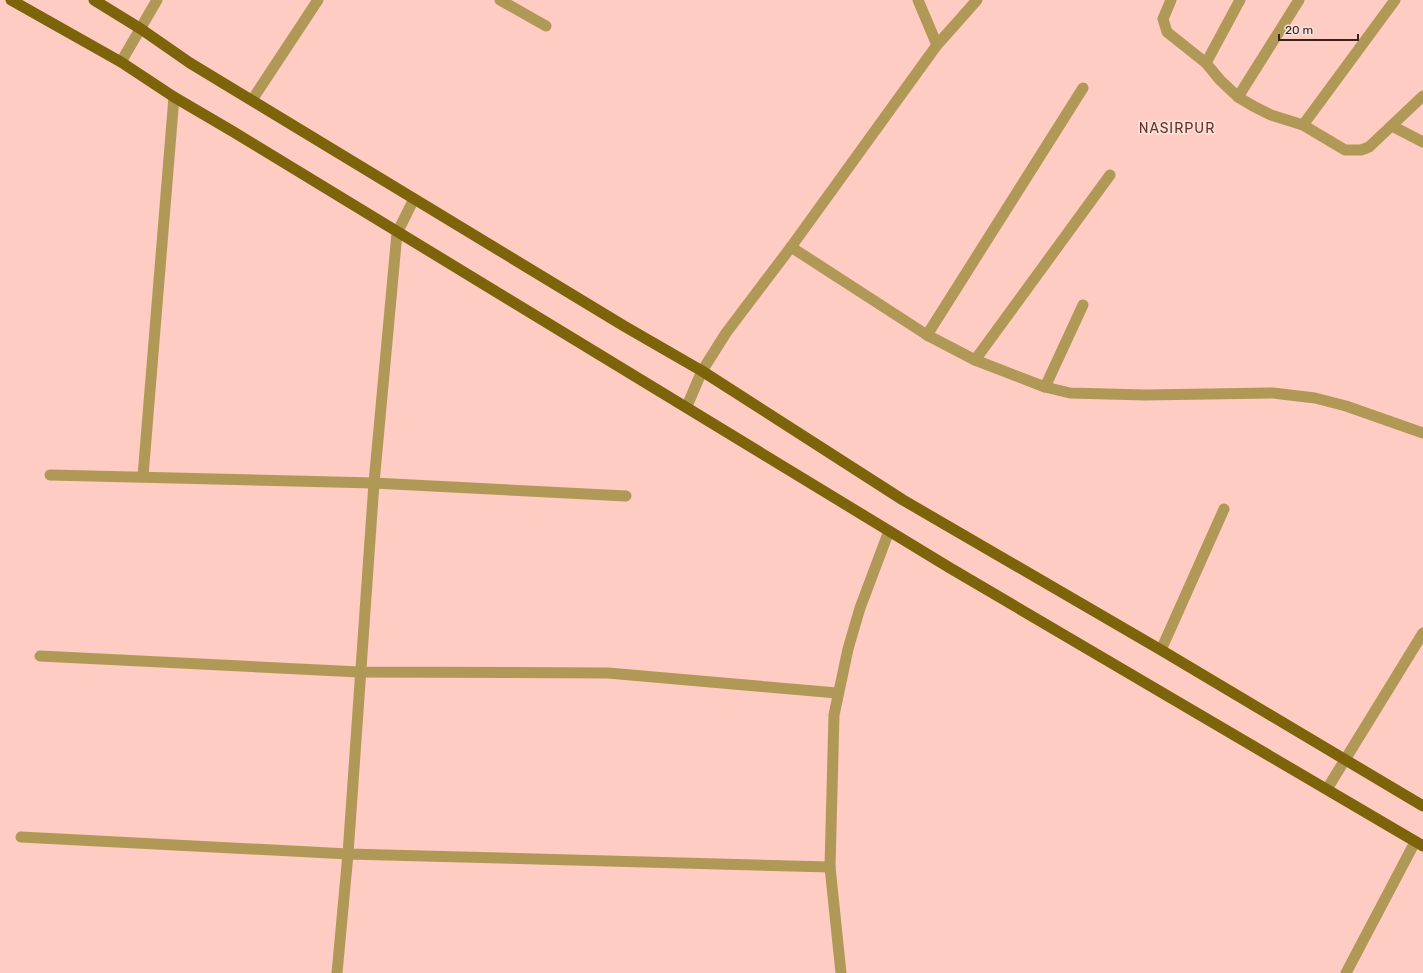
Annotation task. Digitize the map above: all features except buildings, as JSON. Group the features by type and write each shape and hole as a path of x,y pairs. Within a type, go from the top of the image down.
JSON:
{"main road":[{"path":"11,0 121,62 174,97 397,233 687,406 889,531 1419,844"},
{"path":"94,0 141,29 190,63 624,326 702,371 903,500 1161,650 1423,806"}],"street":[{"path":"121,62 157,0"},
{"path":"252,100 318,0"},
{"path":"500,0 546,26"},
{"path":"918,0 937,45"},
{"path":"687,406 702,371 726,333 791,248 937,45 977,0"},
{"path":"1171,0 1162,19 1167,32 1206,63 1220,80 1238,97 1271,115 1302,125 1345,150 1353,151 1369,147 1423,96"},
{"path":"1206,63 1240,0"},
{"path":"1238,97 1299,0"},
{"path":"1302,125 1395,0"},
{"path":"927,335 1083,88"},
{"path":"143,476 174,97"},
{"path":"1392,126 1423,142"},
{"path":"975,360 1110,175"},
{"path":"337,973 348,854 359,672 374,483 397,233 414,199"},
{"path":"791,248 927,335 975,360 1045,387 1070,393 1145,395 1273,393 1308,397 1346,406 1423,433"},
{"path":"1045,387 1083,305"},
{"path":"50,475 143,476 374,483 626,496"},
{"path":"1161,650 1224,509"},
{"path":"841,973 830,867 832,750 837,693 860,608 889,531"},
{"path":"1327,789 1423,633"},
{"path":"40,656 359,672 608,673 837,693"},
{"path":"20,837 348,854 830,867"},
{"path":"1346,973 1419,844"}],"district":[{"name":"NASIRPUR","path":"1177,128"}]}
